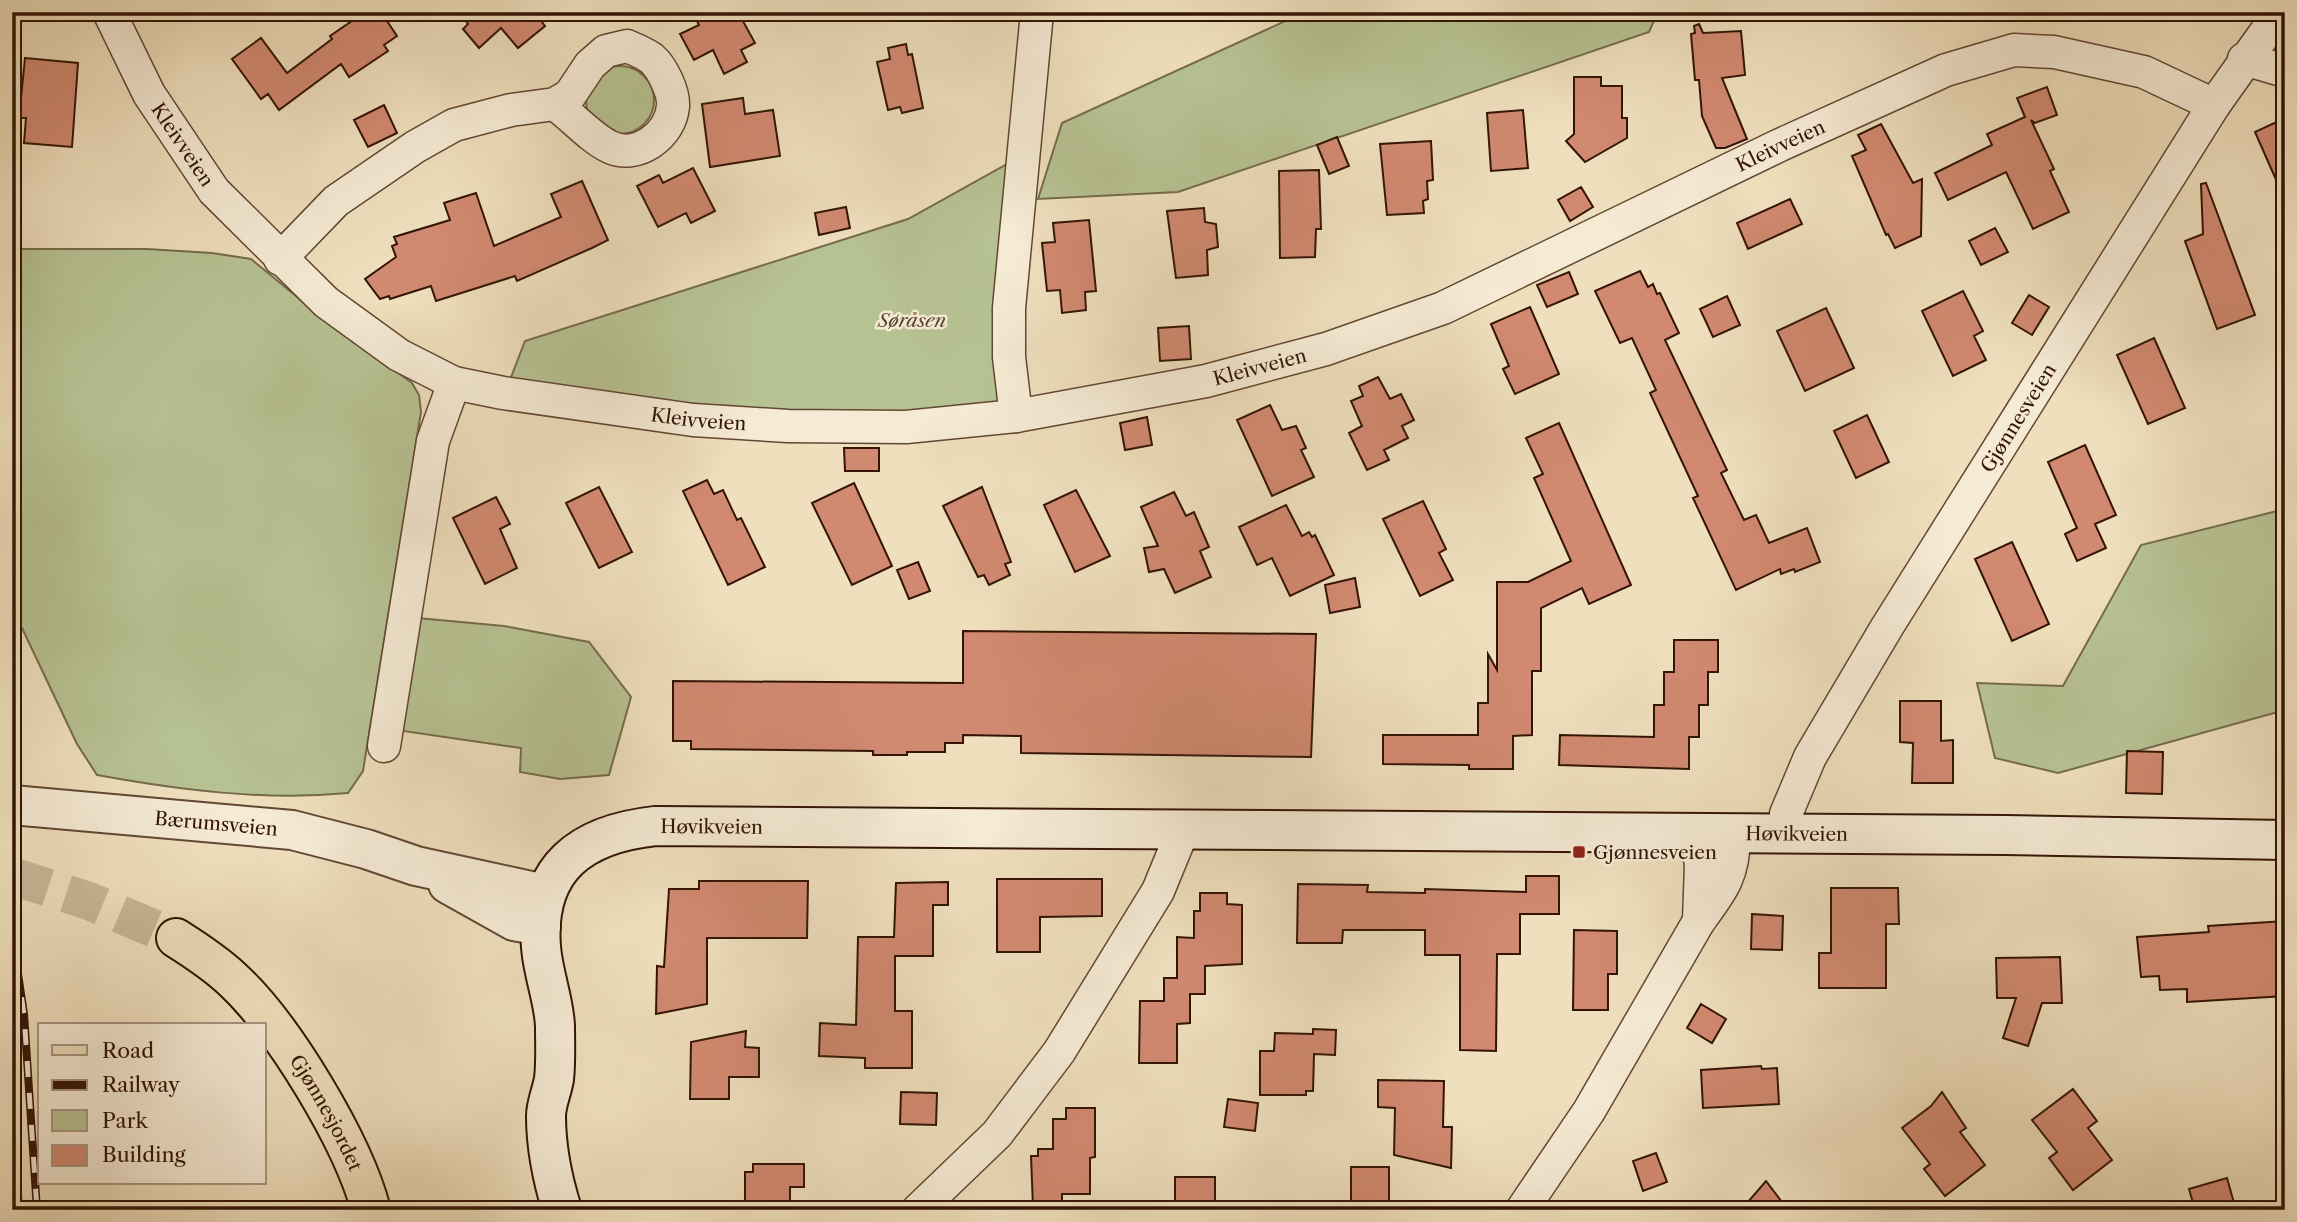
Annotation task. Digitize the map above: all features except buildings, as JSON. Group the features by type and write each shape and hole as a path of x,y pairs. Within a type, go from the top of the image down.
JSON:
{"main road":[{"name":"Bærumsveien","path":"12,804 292,830 366,849 416,866 514,921 543,910"},
{"name":"Høvikveien","path":"543,910 570,857 589,843 620,830 655,826 2285,840"},
{"path":"543,910 546,983 555,1022 554,1077 546,1114 552,1168 562,1210"},
{"name":"Gjønnesjordet","path":"176,938 232,979 281,1037 344,1140 355,1162 371,1210"}],"street":[{"name":"Kleivveien","path":"109,12 149,94 183,149 214,191 326,302 399,355 454,383 579,406 788,426 906,427 1016,416 1206,381 1325,349 1443,308 1780,145 1946,70 2014,50 2054,52 2144,72 2214,105"},
{"path":"1016,416 1009,357 1009,308 1037,12"},
{"name":"Gjønnesveien","path":"1784,835 1786,814 1817,745 1887,627 2214,105 2244,59 2280,12"},
{"path":"2244,59 2285,71"},
{"path":"280,258 336,201 415,147 454,125 511,110 555,104"},
{"path":"384,746 433,441 454,383"},
{"path":"918,1210 997,1134 1059,1052 1158,891 1183,830"},
{"path":"1695,835 1701,864 1699,921"},
{"path":"1522,1210 1588,1111 1699,921 1719,894 1734,863 1734,836"}],"green space":[{"path":"1305,12 1658,12 1649,32 1178,192 1038,199 1062,123"},
{"path":"620,66 633,69 644,76 651,87 654,100 651,113 644,124 633,131 620,134 607,131 596,124 589,113 586,100 589,87 596,76 607,69"},
{"name":"Søråsen","path":"1023,155 1007,414 788,422 510,380 525,341 908,219"},
{"path":"12,249 147,249 212,253 251,259 324,319 412,383 419,395 421,412 363,771 348,793 285,796 222,793 97,775 77,744 12,607"},
{"path":"2285,509 2285,710 2058,773 1995,758 1977,683 2063,686 2141,545"},
{"path":"407,617 504,626 589,642 631,697 609,775 560,779 520,772 521,748 396,730"}],"tunnel":[{"path":"12,876 89,901 176,938"}],"railway":[{"path":"12,934 24,1014 37,1210"},
{"path":"12,1104 19,1210"}],"place":[{"name":"Gjønnesveien","path":"1579,852"}]}
